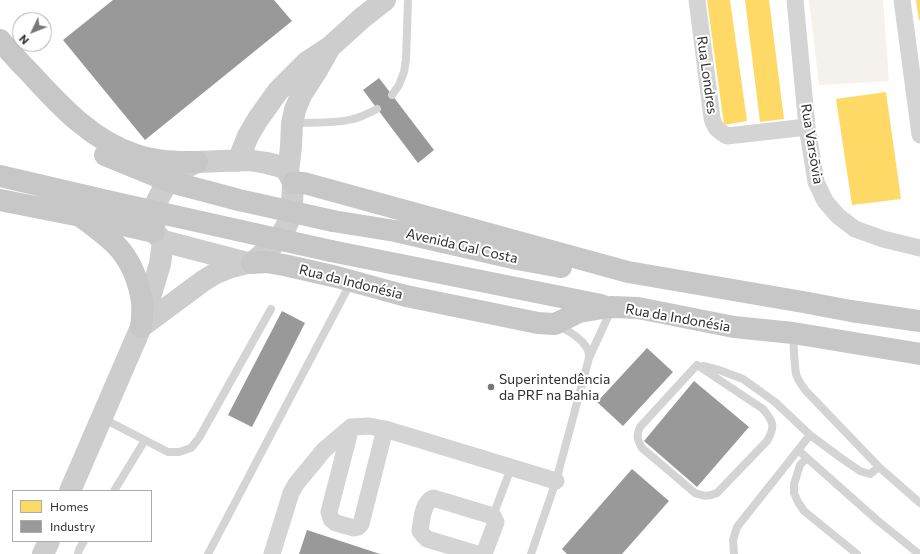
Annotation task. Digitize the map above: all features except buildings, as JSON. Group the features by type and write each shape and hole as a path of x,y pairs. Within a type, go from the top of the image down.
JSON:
{"main road":[{"path":"238,161 254,125 278,91 307,62 330,47 362,18 385,0"},
{"name":"Avenida Gal Costa","path":"0,40 66,111 90,131 113,146 137,156 177,162 248,160 267,163 282,167 291,177 304,183 628,272"},
{"name":"Rua da Indonésia","path":"249,263 271,248 280,237 291,215 291,147 292,123 295,110 301,95 330,47"},
{"name":"Avenida Gal Costa","path":"0,56 42,105 84,142 105,155 171,182 303,215 395,231 516,259 594,273 628,272"},
{"path":"70,490 141,327 160,264 157,202 166,184 176,173 197,162"},
{"path":"0,176 331,251 612,307"},
{"path":"0,200 106,221 159,237"},
{"path":"81,216 102,232 125,256 139,287 142,303 141,327"},
{"name":"Rua da Indonésia","path":"159,237 249,263"},
{"name":"Rua da Indonésia","path":"141,327 216,273 230,267 249,263 266,262 352,281 406,296 538,323 554,324 580,312 612,307 638,308 734,327 793,333 920,354"},
{"path":"628,272 803,302 851,312 920,321"},
{"path":"43,554 49,542"}],"street":[{"name":"Rua Londres","path":"697,0 712,118 719,131 728,136 807,127"},
{"name":"Rua Varsōvia","path":"795,0 807,127 816,182 824,201 838,216 855,229 884,239 920,248"},
{"path":"902,0 920,134"},
{"path":"272,554 291,493 296,484 324,450 352,427 369,426 385,429 556,481"},
{"path":"352,427 329,512 331,519 336,523 354,528 361,524 385,429"},
{"path":"477,554 427,539 423,535 420,531 425,507 430,500 433,498 493,516 496,522 484,554"}],"lane":[{"path":"392,95 399,85 404,72 406,59 408,0"},
{"path":"292,123 353,120 367,115 377,109"},
{"path":"208,554 352,281"},
{"path":"531,554 556,481 589,358 612,307"},
{"path":"101,417 168,452 179,452 191,448 199,438 270,309"},
{"path":"554,324 571,333 583,342 588,349 589,358"},
{"path":"793,333 796,374 802,385 817,403 879,467 920,503"},
{"path":"697,365 719,370 743,379 775,402 810,435 860,471 870,474 879,467"},
{"path":"697,365 763,409 773,425 772,433 767,440 717,493 710,496 702,496 694,493 642,448 638,441 637,434 640,427 697,365"},
{"path":"734,554 733,540 737,527 810,435"},
{"path":"115,490 145,440"},
{"path":"798,450 877,520 919,554"},
{"path":"807,458 800,465 794,484 794,493 798,502 804,511 857,554"},
{"path":"493,516 510,468"},
{"path":"78,554 83,542"}],"shaded area":[{"path":"809,0 883,0 889,81 819,85"}],"place":[{"name":"Superintendência da PRF na Bahia","path":"491,387"}]}
